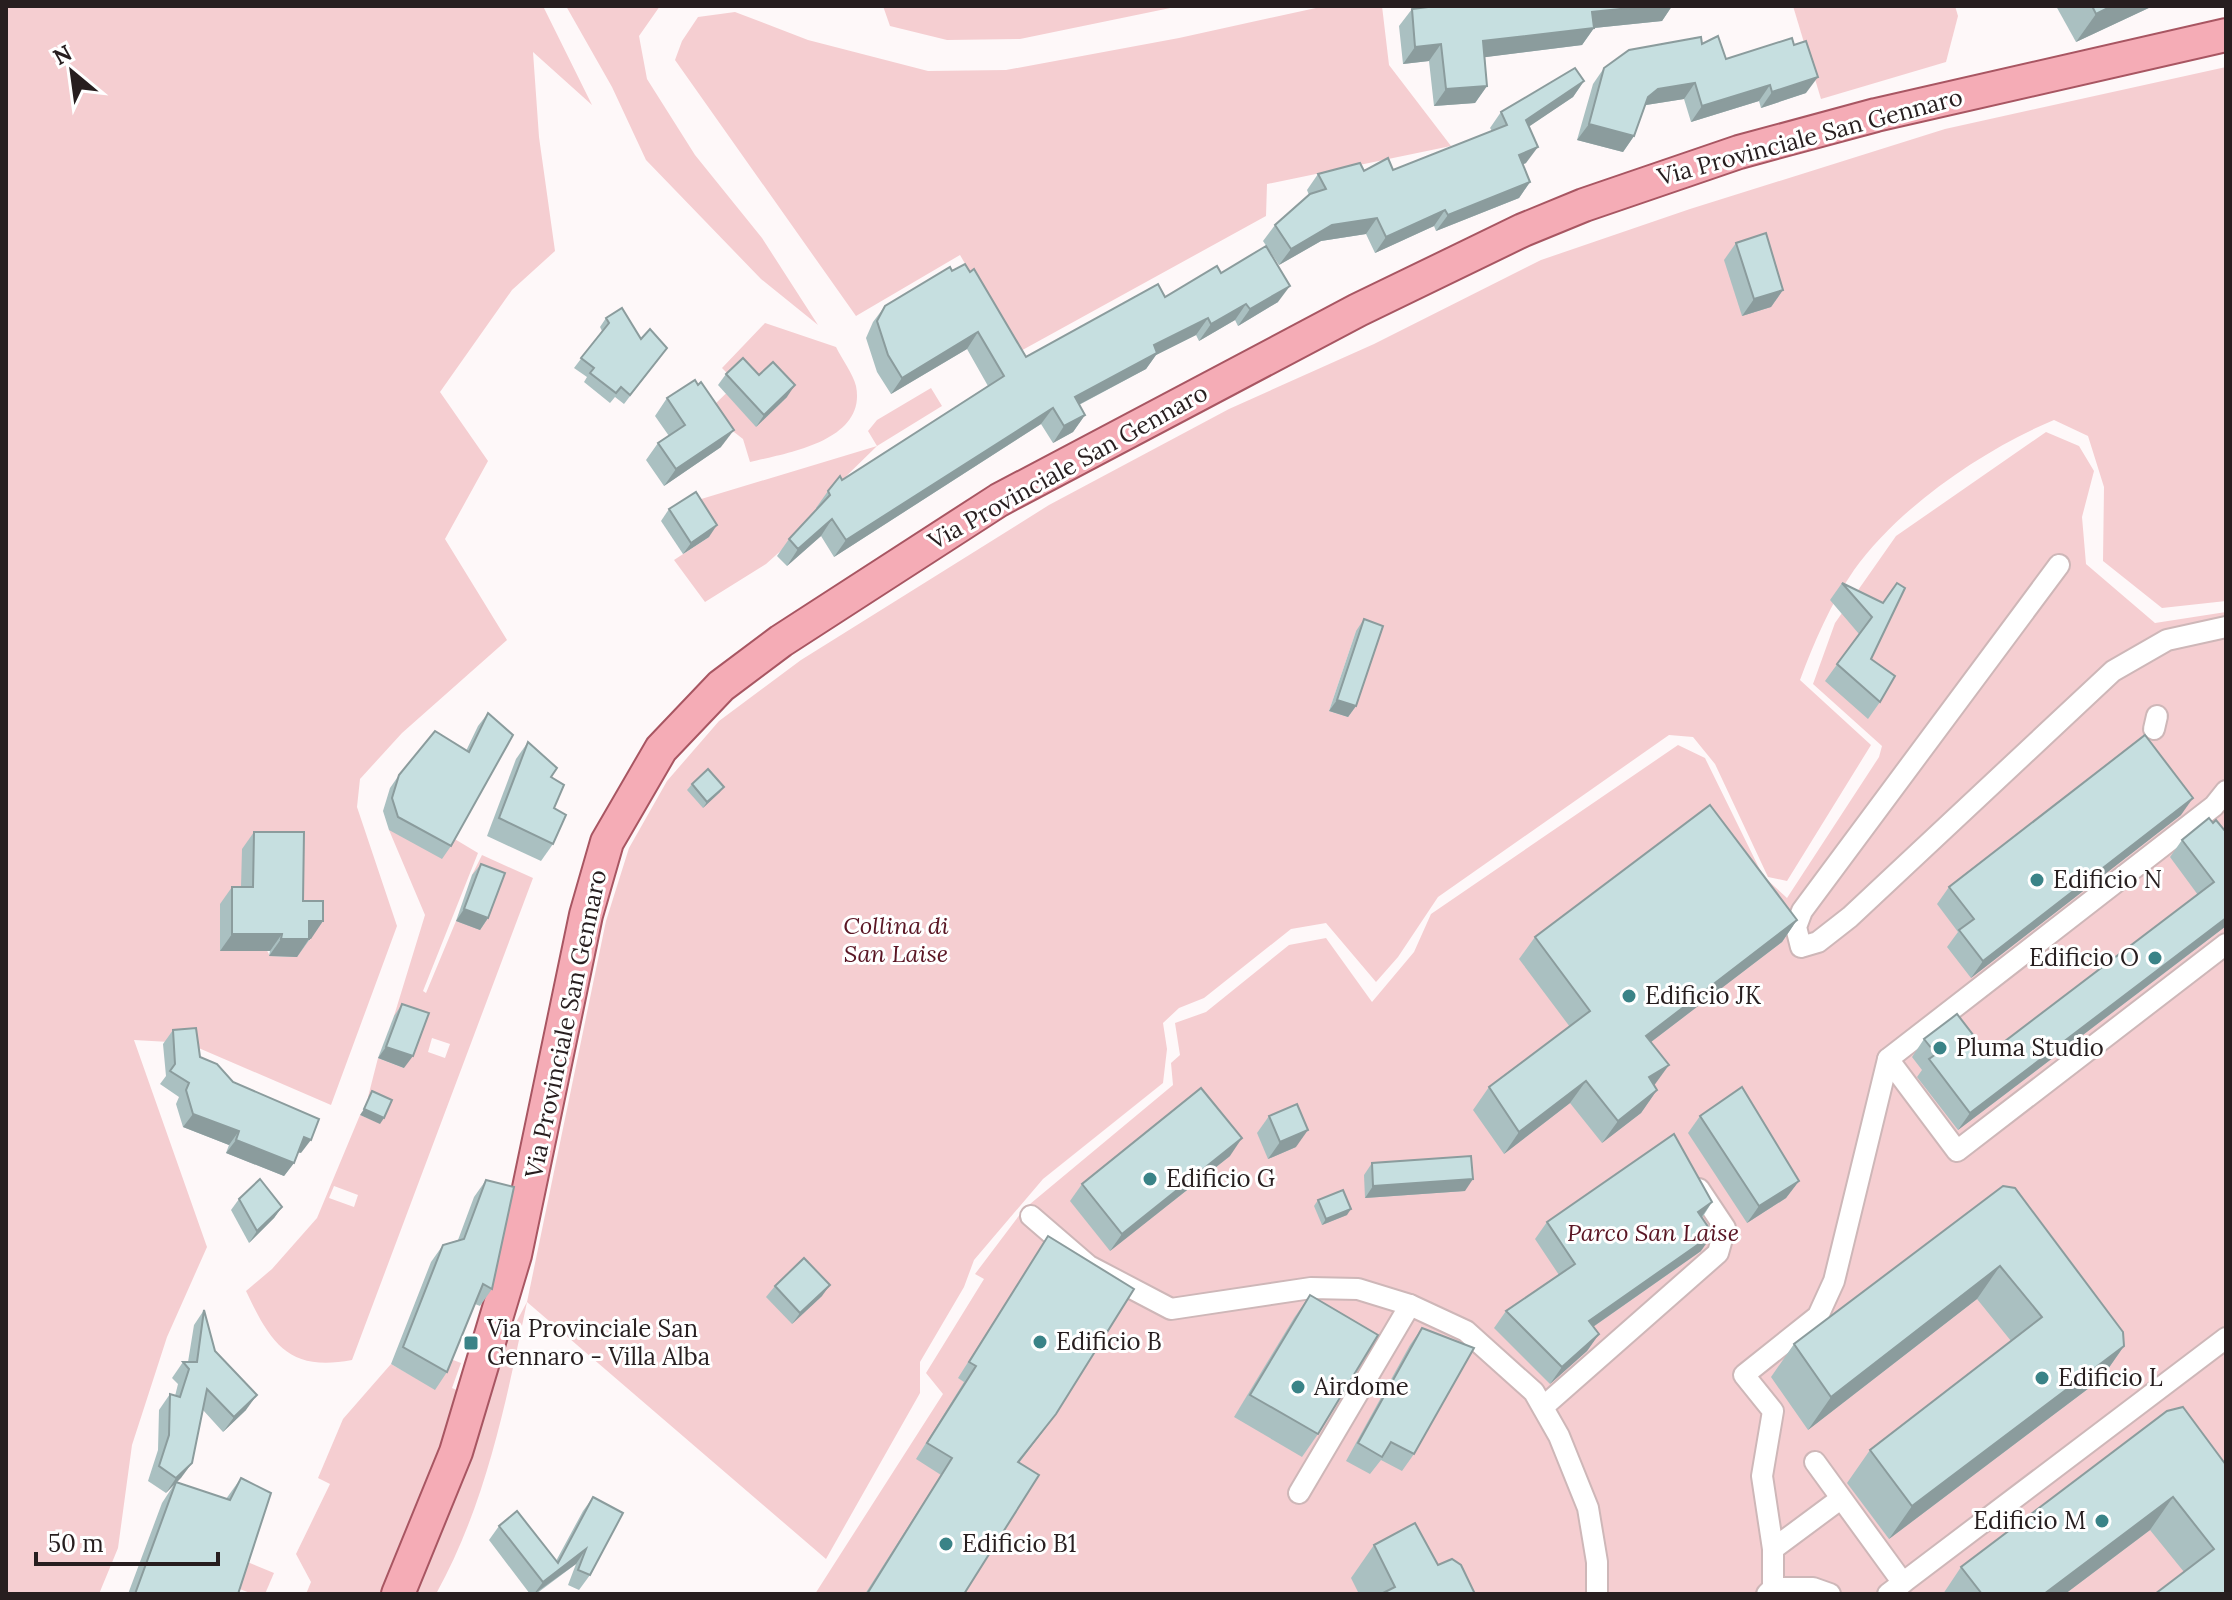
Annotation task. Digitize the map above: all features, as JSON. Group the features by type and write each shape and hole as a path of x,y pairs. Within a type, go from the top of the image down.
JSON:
{"main road":[{"name":"Via Provinciale San Gennaro","path":"398,1594 463,1432 515,1255 586,915 607,842 642,776 661,749 721,686 781,641 999,500 1358,310 1523,230 1584,205 1739,152 1876,115 2226,35"}],"street":[{"path":"2059,565 1808,903 1796,927 1801,947 1818,942 1842,924 2113,671 2167,640 2226,627"},
{"path":"1830,1594 1813,1588 1770,1591 1773,1549 1762,1476 1773,1411 1744,1375 1818,1316 1834,1281 1888,1059 2222,806"},
{"path":"1888,1059 1957,1151 2226,944"},
{"path":"1543,1407 1718,1253 1725,1228 1699,1189"},
{"path":"1031,1216 1089,1266 1171,1309 1311,1288 1358,1289 1410,1305 1466,1331 1534,1392 1543,1407 1588,1508 1597,1562 1597,1594"},
{"path":"1299,1493 1410,1305"},
{"path":"1815,1462 1895,1589 2226,1338"},
{"path":"1773,1549 1839,1500"}],"green space":[{"path":"6,6 543,6 592,105 533,52 539,137 555,251 512,290 440,392 488,461 445,539 507,640 402,733 360,779 357,807 397,926 331,1105 187,1043 134,1040 207,1247 167,1337 132,1445 118,1548 99,1594 6,1594","holes":["241,904 297,957 270,956"]},
{"path":"566,6 660,6 639,36 647,79 695,155 762,238 818,325 761,279 646,160 612,87"},
{"path":"883,6 1180,6 1020,39 947,40 890,26"},
{"path":"1325,6 1382,6 1389,65 1451,146 1267,184 1266,216 1017,353 960,255 856,316 675,60 682,41 698,17 735,12 808,40 928,71 1006,70 1179,38"},
{"path":"1793,6 1955,6 1958,16 1946,62 1821,99"},
{"name":"Collina di San Laise","path":"2226,67 2226,601 2162,608 2103,561 2104,487 2088,436 2054,420 1972,464 1919,502 1873,547 1838,596 1800,680 1871,745 1787,881 1768,877 1715,764 1693,737 1669,735 1438,897 1398,957 1376,982 1326,923 1291,929 1204,998 1179,1008 1163,1023 1167,1049 1163,1083 1043,1179 974,1260 964,1287 920,1362 920,1393 826,1559 527,1302 606,921 629,848 667,781 719,721 801,660 1049,505 1229,409 1374,344 1541,260 1690,209 1945,129","holes":["1356,631 1348,717 1329,711"]},
{"path":"765,323 836,347 855,381 856,405 849,420 821,441 750,462 743,439 712,415 713,406 742,378 729,375 722,368"},
{"path":"931,388 942,406 877,446 868,431 877,420"},
{"name":"Parco San Laise","path":"2046,432 2079,446 2094,471 2082,517 2086,564 2155,623 2226,612 2226,1594 815,1594 943,1394 926,1373 984,1279 975,1274 1024,1209 1173,1085 1171,1063 1180,1055 1175,1023 1206,1012 1289,945 1326,938 1372,1002 1414,952 1431,914 1678,745 1705,758 1763,876 1787,898 1879,757 1882,746 1813,684 1835,623 1896,536"},
{"path":"877,446 829,493 785,547 766,564 705,602 674,560 709,537 688,503"},
{"path":"389,830 453,838 478,853 423,991 426,993 456,921 480,929 496,884 472,875 482,855 533,878 352,1360 312,1362 285,1350 274,1339 246,1291 272,1269 317,1218 360,1115 379,1123 387,1106 368,1097 378,1058 404,1068 420,1025 394,1016 425,915","holes":["432,1038 450,1044 445,1058 428,1052","334,1186 358,1195 354,1207 329,1198"]},
{"path":"527,1302 492,1452 468,1524 436,1594 408,1594 491,1369"},
{"path":"448,1358 461,1363 452,1388 464,1393 380,1594 306,1594 311,1582 296,1554 330,1484 318,1478 343,1419 391,1364 435,1389"},
{"path":"240,1559 274,1573 265,1594 253,1594 223,1583"}],"building":[{"path":"1436,6 1650,6 1592,12 1594,28 1483,41 1487,86 1446,89 1441,44 1415,47 1412,9"},
{"path":"2092,6 2112,6 2096,14"},
{"path":"1718,36 1726,59 1792,38 1794,45 1806,41 1818,77 1772,92 1770,85 1702,106 1695,83 1658,89 1648,97 1634,136 1589,124 1604,68 1629,50 1701,37 1702,44"},
{"path":"1575,68 1584,81 1526,120 1538,147 1519,155 1530,182 1448,215 1445,210 1386,237 1377,218 1332,225 1291,249 1275,225 1310,194 1326,189 1318,174 1360,163 1364,171 1388,158 1393,170 1507,125 1501,112"},
{"path":"1766,233 1783,290 1754,299 1736,243"},
{"path":"1266,246 1290,286 1250,309 1246,304 1211,324 1208,318 1154,345 1157,353 1075,397 1085,415 1064,426 1053,408 846,540 832,519 798,549 789,539 830,495 828,491 840,476 842,480 1004,376 978,332 902,378 888,355 877,321 885,306 950,267 952,271 965,264 970,272 974,269 1026,357 1158,284 1165,297 1217,266 1221,273"},
{"path":"622,308 641,339 650,329 667,348 630,395 621,387 616,393 590,373 594,368 581,358 609,323 606,318"},
{"path":"743,358 759,375 773,362 795,385 764,415 726,374"},
{"path":"695,380 698,385 701,382 734,430 676,469 658,443 685,425 667,398"},
{"path":"696,492 717,525 691,543 669,509"},
{"path":"1842,583 1883,603 1897,583 1905,588 1871,659 1895,676 1880,702 1837,664 1872,617"},
{"path":"1364,619 1383,626 1356,706 1337,700"},
{"path":"488,713 513,735 451,846 398,817 392,798 399,775 435,731 469,752"},
{"name":"Edificio N","path":"2145,735 2193,798 1983,961 1959,930 1974,919 1949,887"},
{"path":"528,742 557,768 551,777 564,785 554,808 566,815 553,844 499,818"},
{"path":"708,769 724,787 707,802 692,784"},
{"name":"Edificio JK","path":"1710,805 1797,920 1646,1036 1669,1065 1649,1077 1657,1090 1618,1121 1586,1081 1519,1132 1489,1087 1590,1011 1535,937"},
{"name":"Edificio O","path":"2209,818 2213,823 2216,820 2226,832 2226,918 1970,1113 1929,1059 1936,1054 1924,1039 1957,1014 1988,1054 2214,882 2182,840"},
{"path":"254,832 304,832 303,901 323,901 323,921 309,921 309,939 281,939 282,934 232,934 232,887 253,887"},
{"path":"481,864 505,873 488,918 464,909"},
{"path":"402,1004 429,1013 413,1056 386,1047"},
{"path":"196,1028 200,1057 217,1064 233,1082 319,1119 311,1140 304,1137 294,1163 236,1140 239,1131 193,1114 186,1090 189,1083 170,1071 175,1064 173,1030"},
{"path":"1742,1087 1799,1181 1759,1206 1700,1116"},
{"name":"Edificio G","path":"1201,1088 1242,1138 1122,1234 1082,1184"},
{"path":"372,1091 392,1100 384,1118 364,1109"},
{"path":"1297,1104 1308,1130 1280,1142 1269,1116"},
{"path":"1674,1134 1712,1202 1698,1212 1713,1234 1589,1321 1599,1334 1562,1367 1506,1311 1575,1264 1547,1222"},
{"path":"1471,1156 1473,1179 1373,1186 1372,1163"},
{"path":"260,1179 282,1207 257,1231 239,1199"},
{"path":"486,1180 514,1187 492,1289 483,1284 447,1372 403,1347 443,1245 464,1239"},
{"name":"Edificio L","path":"2003,1186 2015,1188 2123,1332 2124,1346 1912,1506 1870,1450 2042,1317 2000,1266 1831,1397 1794,1344"},
{"path":"1343,1190 1351,1209 1326,1219 1318,1200"},
{"name":"Edificio B","path":"1048,1236 1134,1289 1056,1414 1018,1462 1039,1475 964,1594 867,1594 952,1458 927,1443 976,1366 969,1362"},
{"path":"804,1258 830,1285 800,1313 775,1286"},
{"name":"Airdome","path":"1310,1295 1378,1335 1318,1434 1250,1395"},
{"path":"204,1310 215,1351 257,1395 234,1417 207,1389 192,1463 176,1478 159,1466 169,1435 170,1394 180,1397 189,1369 183,1362 197,1362"},
{"path":"1422,1328 1474,1348 1414,1454 1391,1442 1382,1457 1358,1443"},
{"name":"Edificio M","path":"2183,1407 2226,1465 2226,1594 2155,1594 2214,1549 2173,1497 2044,1594 1982,1594 1961,1567 2167,1411"},
{"path":"241,1478 271,1493 238,1594 135,1594 176,1482 230,1500"},
{"path":"593,1497 623,1513 590,1575 578,1570 586,1549 543,1582 499,1526 517,1511 558,1563"},
{"path":"1415,1523 1438,1565 1452,1559 1461,1565 1475,1594 1381,1594 1395,1587 1374,1545"}],"place":[{"name":"Edificio N","path":"2037,880"},
{"name":"Edificio O","path":"2155,958"},
{"name":"Edificio JK","path":"1629,996"},
{"name":"Pluma Studio","path":"1940,1048"},
{"name":"Edificio G","path":"1150,1179"},
{"name":"Edificio B","path":"1040,1342"},
{"name":"Via Provinciale San Gennaro - Villa Alba","path":"471,1343"},
{"name":"Edificio L","path":"2042,1378"},
{"name":"Airdome","path":"1298,1387"},
{"name":"Edificio M","path":"2102,1521"},
{"name":"Edificio B1","path":"946,1544"}]}
